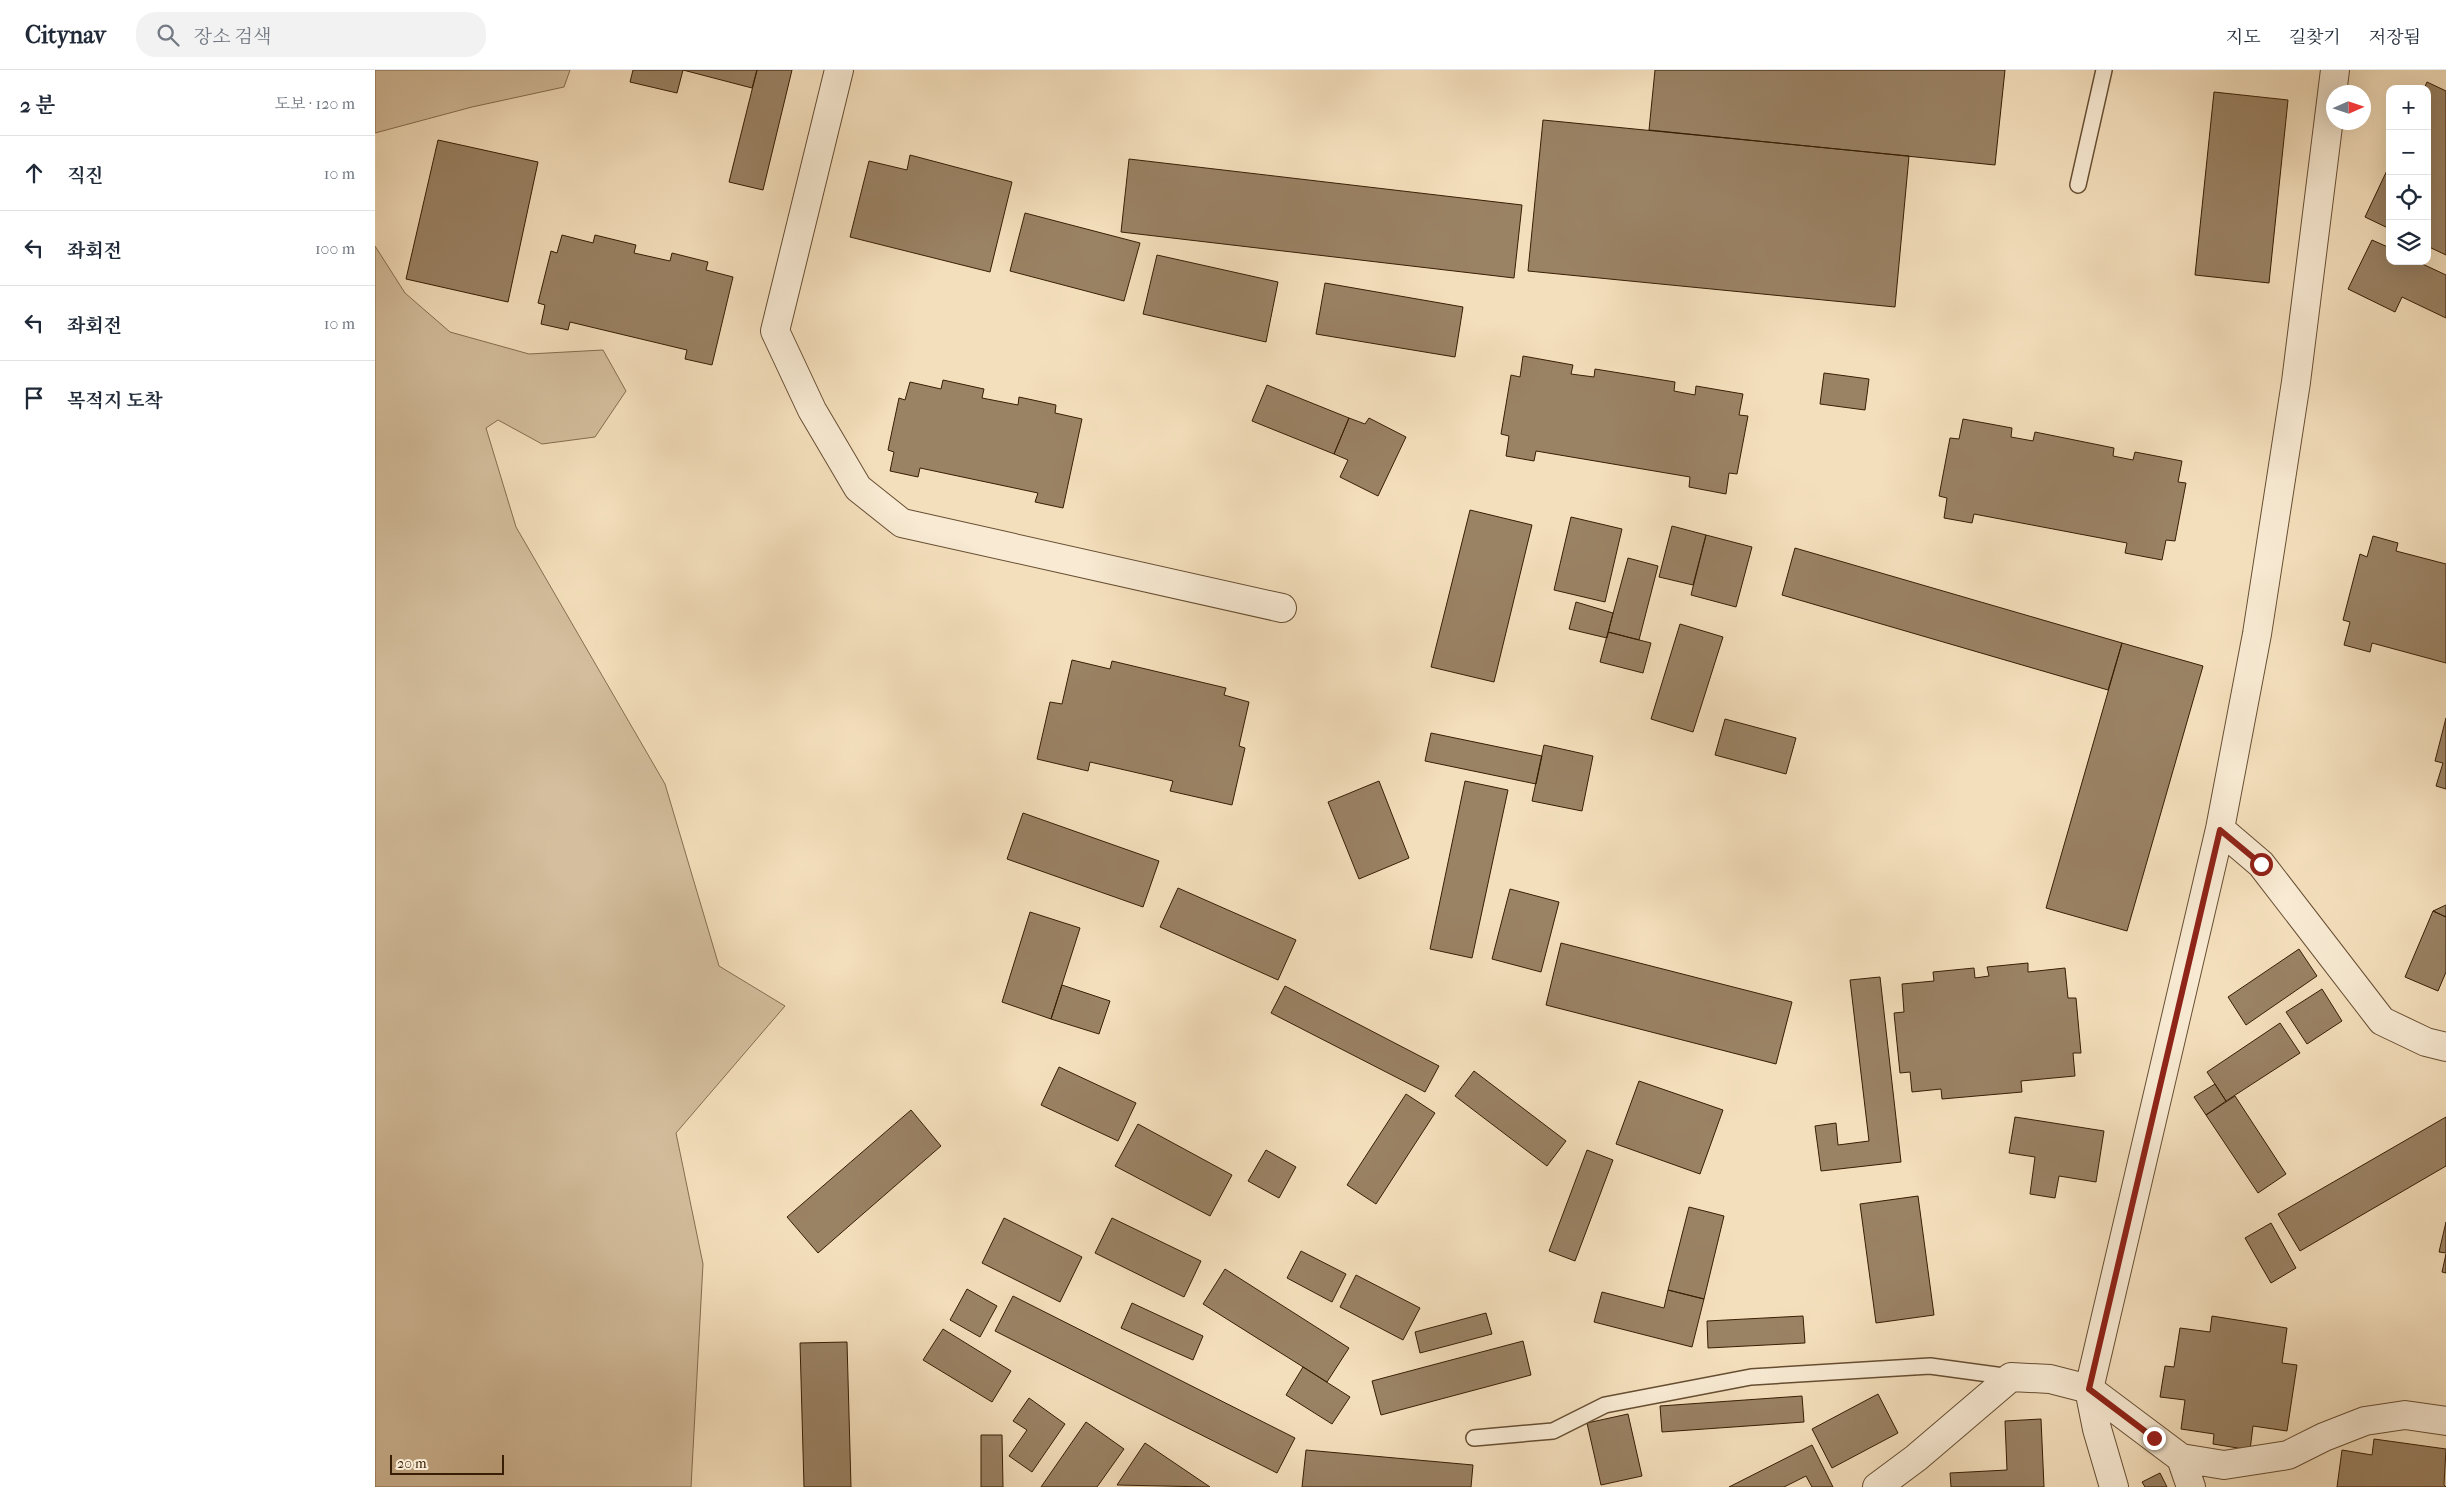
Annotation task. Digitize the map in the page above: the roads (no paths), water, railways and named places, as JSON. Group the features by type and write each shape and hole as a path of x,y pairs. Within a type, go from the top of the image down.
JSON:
{"street":[{"path":"839,70 775,331 812,410 858,488 902,523 1282,608"},
{"path":"2114,1487 2097,1429 2089,1389 2220,830 2257,634 2296,382 2335,70"},
{"path":"2220,830 2261,864 2381,1021 2426,1042 2446,1047"},
{"path":"1877,1487 1916,1458 2011,1377 2049,1379 2089,1389 2181,1458 2224,1465 2288,1455 2324,1437 2365,1421 2405,1415 2446,1421"},
{"path":"2181,1458 2191,1487"}],"lane":[{"path":"2077,185 2104,70"},
{"path":"1474,1438 1553,1431 1605,1406 1751,1376 1931,1366 2011,1377"}]}
